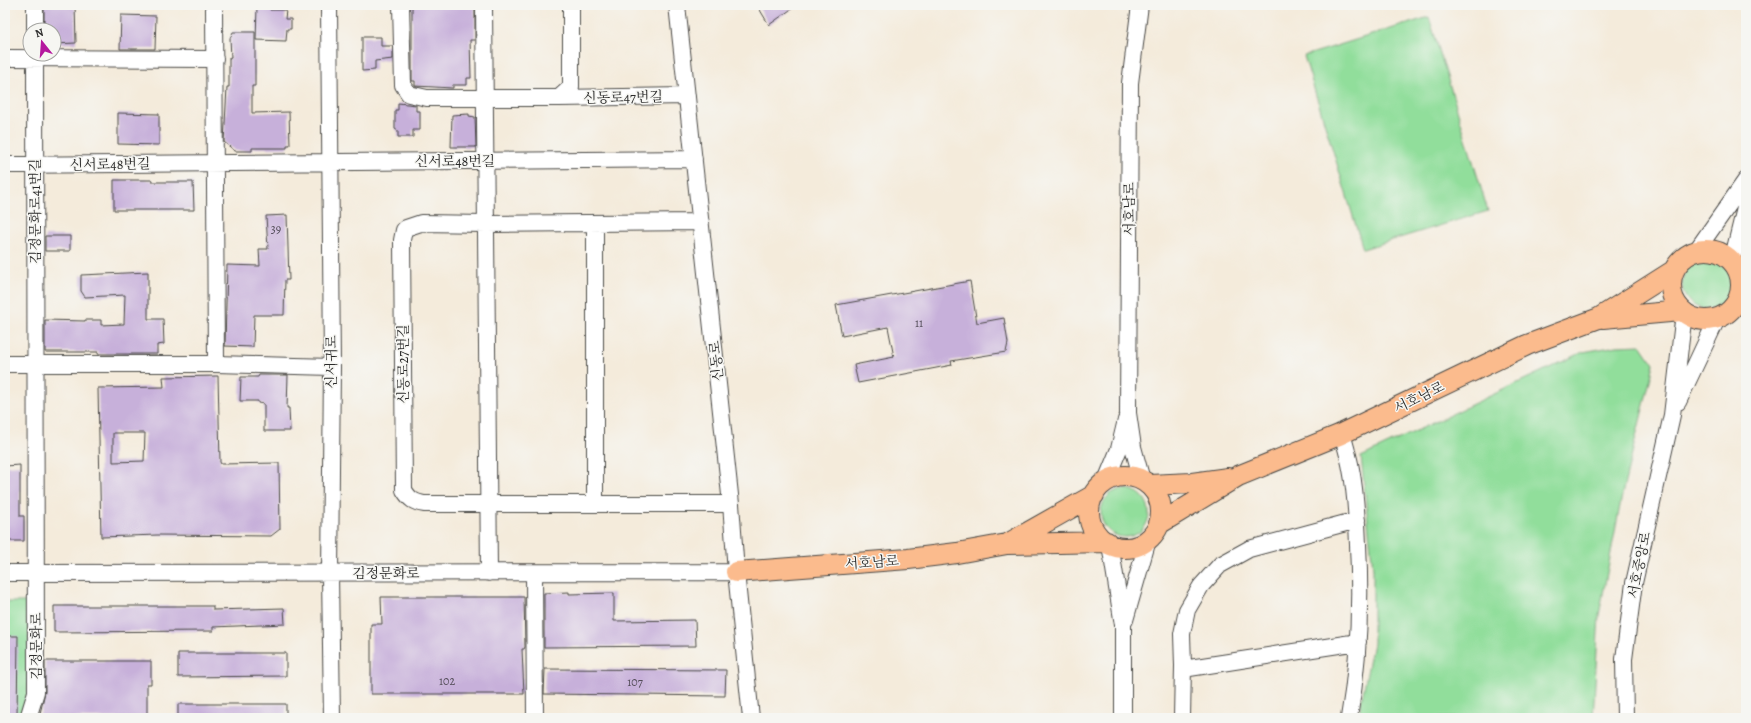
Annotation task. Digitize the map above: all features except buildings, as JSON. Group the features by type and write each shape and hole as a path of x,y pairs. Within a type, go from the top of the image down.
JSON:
{"main road":[{"path":"1712,250 1738,264 1742,282 1742,299 1728,313 1717,319 1699,320 1683,312 1599,318 1674,271 1683,258 1696,251 1712,250"},
{"path":"1674,271 1671,290 1683,312"},
{"name":"서호남로","path":"1238,476 1342,434 1527,345 1599,318"},
{"path":"1007,544 1116,478 1123,476 1131,477 1146,483 1154,490 1159,501 1161,513 1153,532"},
{"path":"1146,483 1192,483 1238,476"},
{"path":"1007,544 1109,543 1122,547 1129,547 1141,544 1153,532 1238,476"},
{"path":"1099,489 1090,509 1091,521 1098,535 1109,543"},
{"name":"서호남로","path":"736,572 908,559 957,553 1007,544"}],"street":[{"path":"35,5 35,22"},
{"path":"214,5 216,364"},
{"name":"신서귀로","path":"329,5 332,367 330,574 332,718"},
{"name":"신동로47번길","path":"401,5 403,85 409,94 427,98 687,96"},
{"path":"484,5 489,573"},
{"name":"신동로47번길","path":"559,98 571,87 571,5"},
{"name":"신동로","path":"677,5 732,504 736,572 751,718"},
{"name":"서호남로","path":"1128,413 1130,83 1140,5"},
{"path":"62,56 214,59"},
{"path":"5,58 22,57"},
{"name":"김정문화로41번길","path":"34,62 36,573"},
{"name":"신서로48번길","path":"5,164 694,159"},
{"path":"1696,251 1746,180"},
{"path":"1738,264 1746,204"},
{"name":"신동로27번길","path":"701,222 486,224 421,223 410,226 404,230 402,240 404,485 406,494 414,502 424,504 732,504"},
{"path":"595,223 595,504"},
{"path":"1672,415 1683,312"},
{"path":"1672,415 1717,319"},
{"path":"5,364 216,364 332,367"},
{"path":"1128,413 1133,447 1146,483"},
{"path":"1099,489 1119,449 1128,413"},
{"name":"서호중앙로","path":"1625,718 1624,659 1634,583 1672,415"},
{"path":"1342,434 1351,468 1357,520 1359,570 1358,642 1354,689 1349,718"},
{"path":"1182,718 1182,634 1187,610 1201,586 1220,565 1248,549 1357,520"},
{"path":"1123,625 1153,532"},
{"path":"1109,543 1123,625 1123,718"},
{"path":"534,572 535,718"},
{"name":"김정문화로","path":"5,573 330,574 736,572"},
{"name":"김정문화로","path":"28,718 36,692 36,573"},
{"path":"1183,669 1358,642"}],"green space":[{"path":"1429,17 1488,211 1363,249 1304,56"},
{"path":"1707,259 1716,261 1725,266 1730,275 1732,284 1730,293 1725,302 1716,307 1707,309 1698,307 1689,302 1684,293 1682,284 1684,275 1689,266 1698,261"},
{"path":"1641,345 1654,364 1623,490 1599,615 1593,718 1358,718 1373,643 1373,569 1361,457 1583,352 1617,346"},
{"path":"1120,489 1130,489 1142,496 1149,508 1149,518 1142,530 1130,537 1120,537 1112,533 1105,526 1101,518 1101,508 1105,500 1112,493"},
{"path":"5,602 28,602 29,680 24,709 20,718 5,718"}]}
